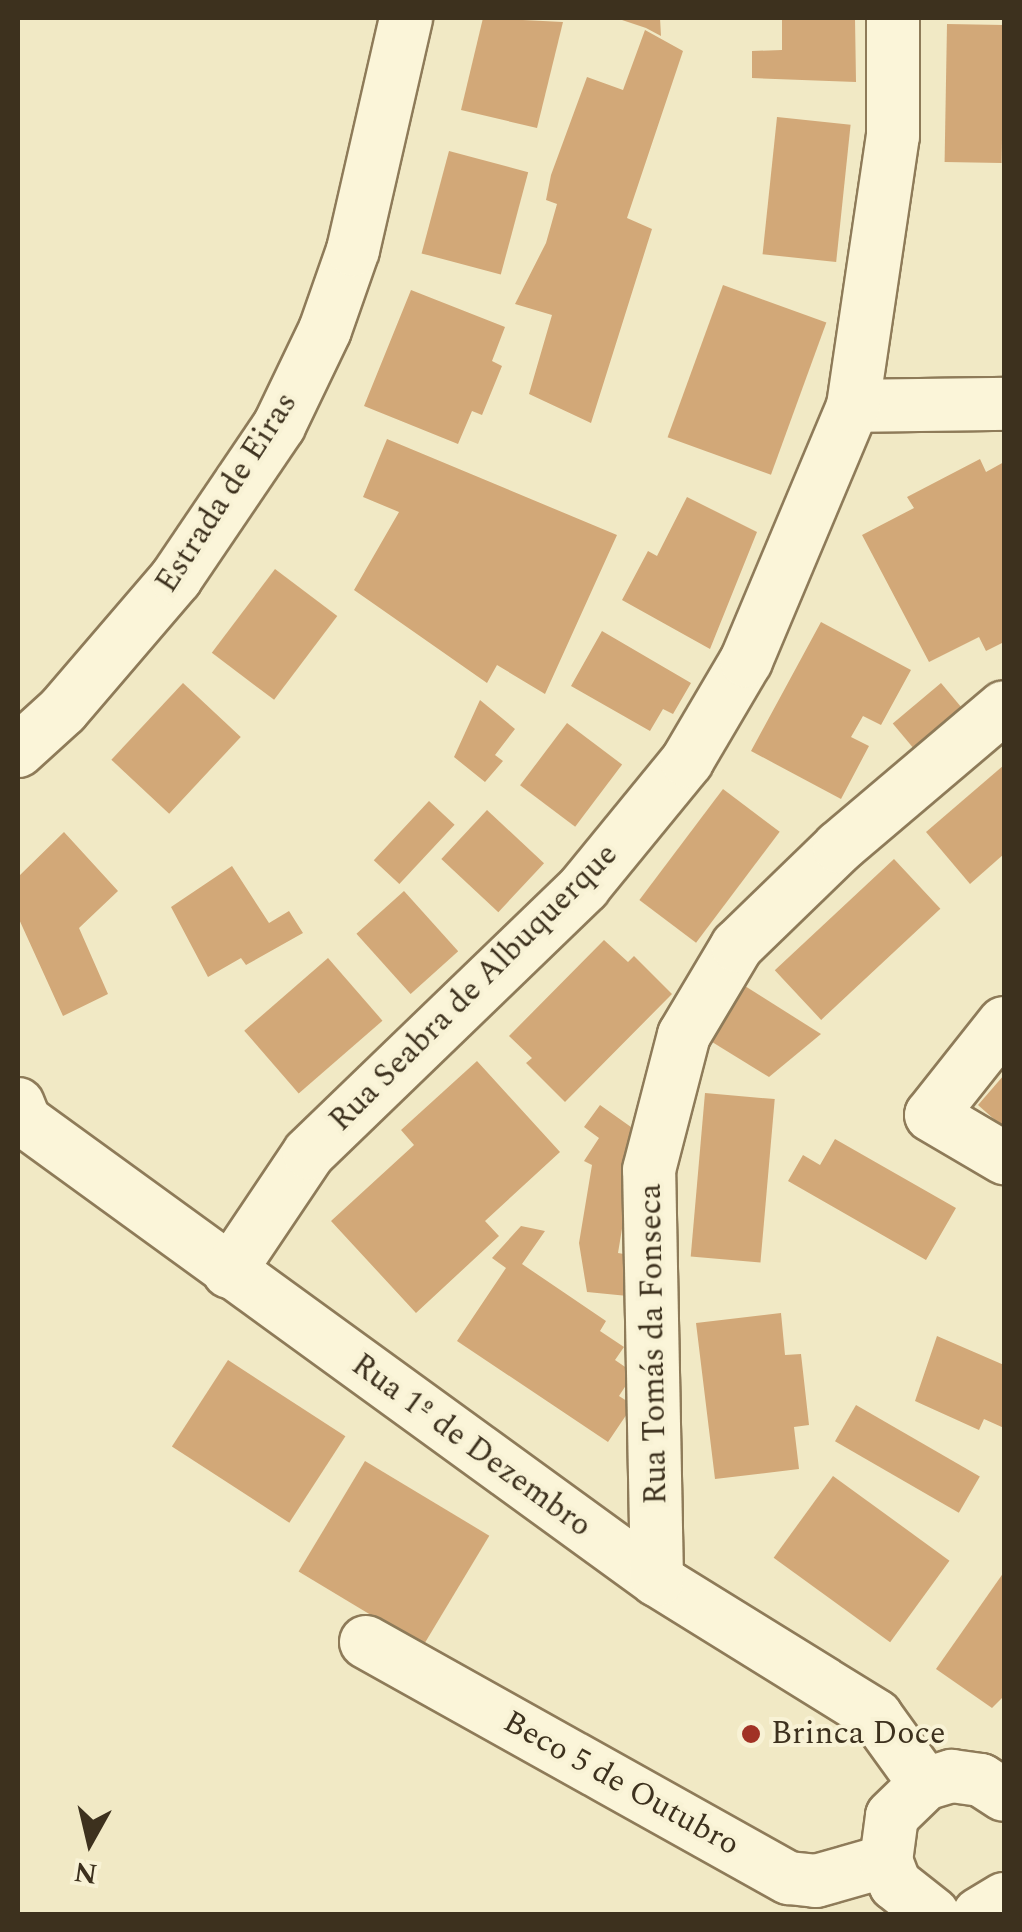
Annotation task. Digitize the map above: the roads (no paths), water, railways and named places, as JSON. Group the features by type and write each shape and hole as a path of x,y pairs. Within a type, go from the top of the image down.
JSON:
{"street":[{"name":"Estrada de Eiras","path":"18,751 63,710 176,578 279,426 325,330 353,250 406,18"},
{"name":"Rua Seabra de Albuquerque","path":"229,1272 308,1154 584,887 687,761 746,661 853,406 894,136 893,18"},
{"path":"853,406 1004,404"},
{"name":"Rua Tomás da Fonseca","path":"657,1580 649,1170 684,1036 737,946 839,847 1004,707"},
{"path":"1004,1023 930,1115 1004,1158"},
{"name":"Rua 1º de Dezembro","path":"18,1104 24,1120 657,1580 876,1716 925,1784"},
{"name":"Beco 5 de Outubro","path":"366,1642 790,1878 899,1894"},
{"path":"899,1894 892,1816 925,1784 952,1776 981,1780 1004,1795"},
{"path":"979,1914 1004,1900"}],"place":[{"name":"Brinca Doce","path":"751,1734"}]}
